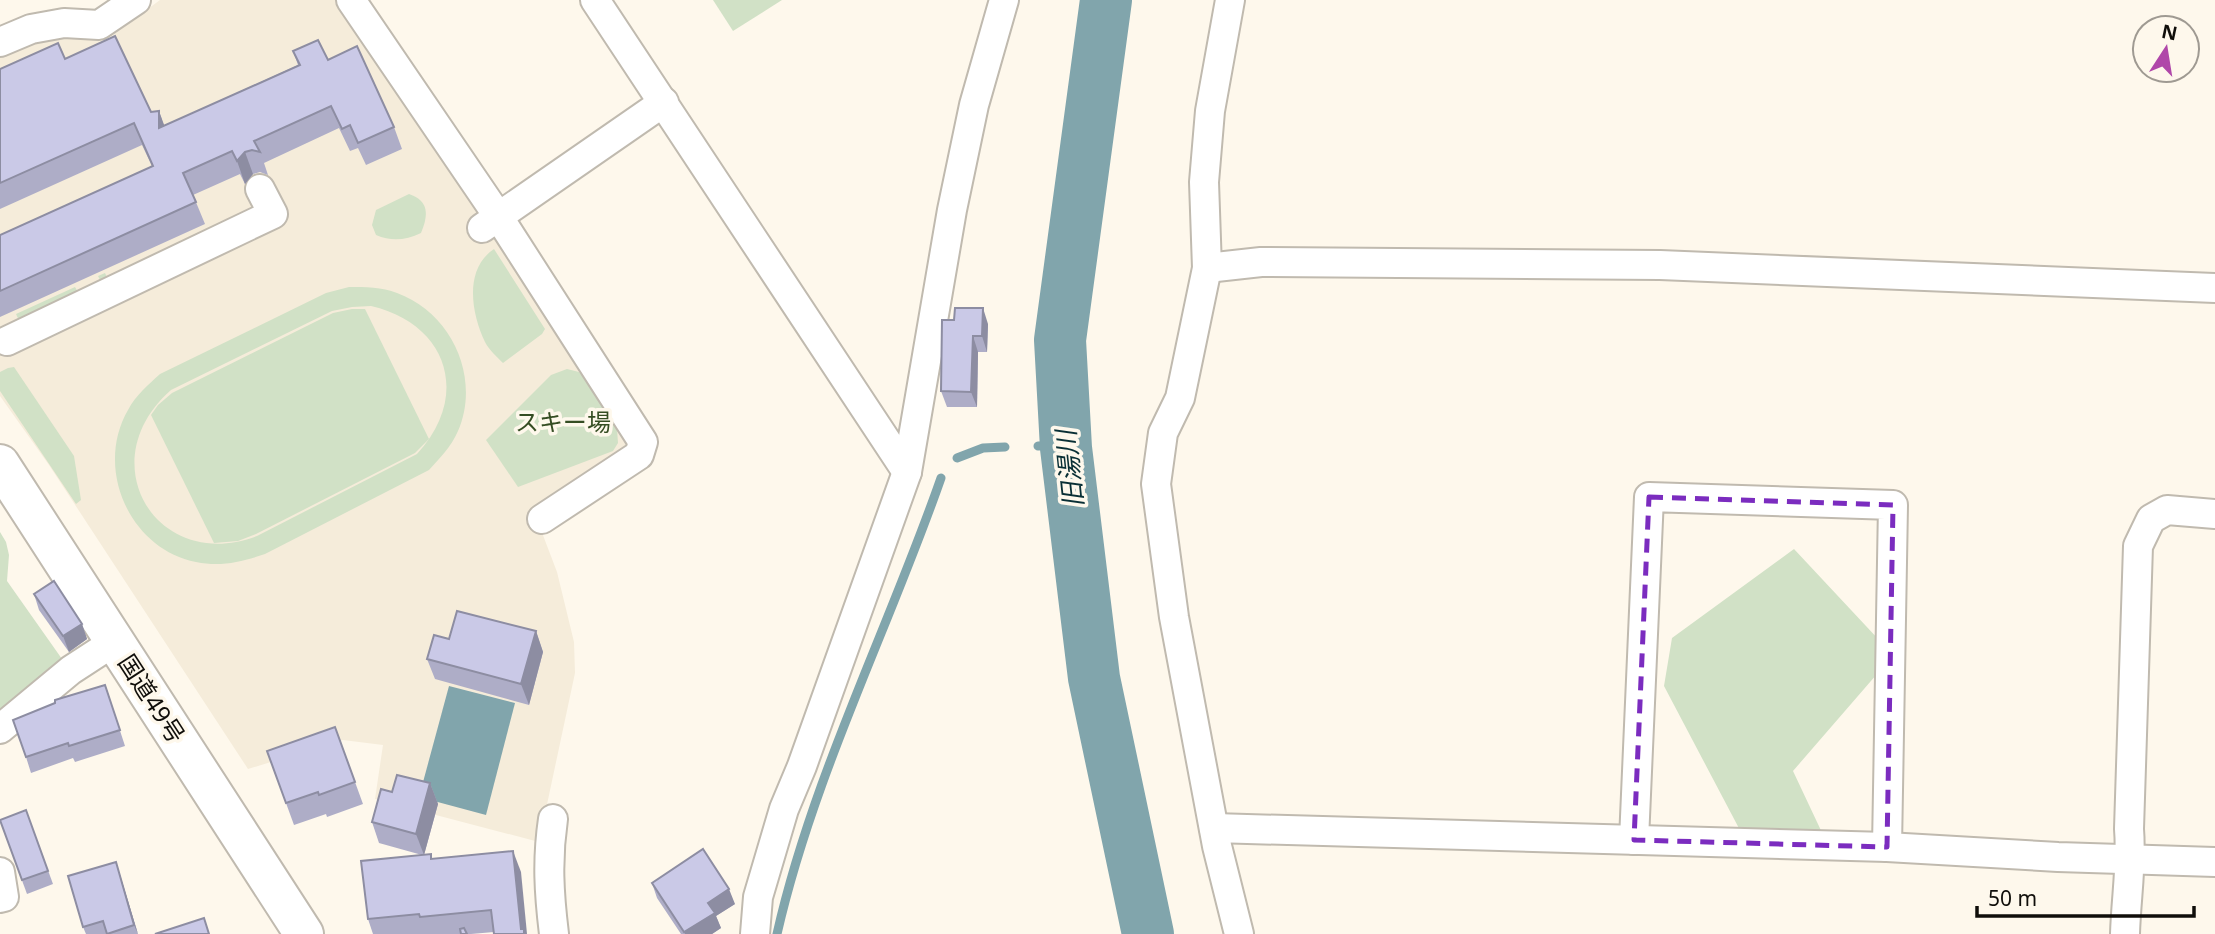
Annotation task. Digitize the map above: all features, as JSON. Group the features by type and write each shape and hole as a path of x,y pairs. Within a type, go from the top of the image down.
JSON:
{"highway":[{"name":"国道49号","path":"0,464 304,934"}],"street":[{"path":"0,42 31,29 64,23 99,25 136,0"},
{"path":"351,0 490,222 643,442 639,454 542,519"},
{"path":"595,0 907,472"},
{"path":"755,934 758,897 784,809 802,766 907,472 952,210 974,105 1004,0"},
{"path":"1230,0 1210,111 1204,182 1207,268 1180,398 1164,433 1156,484 1174,618 1213,828 1239,934"},
{"path":"490,222 664,102"},
{"path":"7,341 117,276 273,214 260,188"},
{"path":"1207,268 1261,262 1660,265 2215,288"},
{"path":"1634,840 1648,498 1676,498 1893,505 1886,847"},
{"path":"2125,934 2132,860 2129,829 2138,545 2151,519 2167,510 2215,514"},
{"path":"0,729 71,670 114,642"},
{"path":"553,819 548,852 548,883 554,934"},
{"path":"1213,828 1886,847 2215,862"},
{"path":"0,872 4,897 0,898"}],"highlighted area":[{"path":"1649,497 1893,505 1887,847 1634,840"}],"shaded area":[{"path":"160,0 344,0 629,436 625,451 541,530 557,572 574,642 575,673 539,842 375,799 383,745 343,740 248,769 49,465 0,396 0,57 51,36 109,38"}],"green space":[{"path":"713,0 782,0 733,31"},
{"path":"409,194 421,201 426,210 421,233 399,239 376,235 372,225 376,210"},
{"path":"494,249 545,329 503,363 485,342 474,305 474,280 478,268"},
{"path":"105,273 110,284 21,325 16,314 75,287 79,294 102,284 98,276"},
{"path":"349,287 391,291 416,302 447,331 457,350 466,390 464,411 452,442 429,470 265,554 214,564 196,562 173,554 153,541 137,524 124,503 117,481 115,457 118,433 128,410 138,395 160,374 326,293","holes":["371,306 397,315 418,329 434,345 443,365 446,386 443,409 434,432 417,454 257,536 221,544 190,539 164,525 146,504 136,478 136,449 147,419 171,390 332,311"]},
{"path":"365,309 429,439 415,453 256,534 238,541 214,543 151,415 172,393 333,313"},
{"path":"14,367 74,456 81,500 76,504 0,391 0,372"},
{"name":"スキー場","path":"567,369 579,372 590,385 617,429 618,443 613,451 518,487 486,440 551,375"},
{"path":"0,532 9,555 7,581 62,659 0,720"},
{"path":"1794,549 1880,641 1877,674 1793,771 1825,839 1742,834 1664,686 1672,638"}],"water":[{"path":"449,686 515,703 486,815 419,797"}],"building":[{"path":"115,36 151,112 159,111 159,128 300,65 293,51 318,40 328,60 357,46 394,127 358,143 350,125 342,129 331,106 254,141 260,152 245,152 237,161 232,151 183,173 196,202 0,291 0,235 153,166 134,123 0,183 0,69 58,43 65,59"},
{"path":"955,308 983,308 982,336 973,336 971,392 941,391 942,320 954,320"},
{"path":"54,581 82,624 63,636 34,594"},
{"path":"457,611 536,631 521,684 427,659 434,635 449,639"},
{"path":"105,685 120,730 26,757 13,720 55,703 55,700"},
{"path":"335,727 355,782 286,803 267,751"},
{"path":"397,775 430,783 416,834 372,822 381,789 392,792"},
{"path":"26,810 48,871 22,880 0,820"},
{"path":"703,849 729,889 708,903 715,913 684,932 652,883"},
{"path":"513,851 521,929 524,929 524,934 494,934 491,910 368,919 361,861 431,854 431,859"},
{"path":"116,862 134,925 107,934 103,921 83,927 68,876"},
{"path":"204,918 209,934 155,934"}],"waterway":[{"name":"旧湯川","path":"1106,0 1060,340 1066,448 1094,678 1148,934"},
{"path":"1038,446 1066,445"},
{"path":"957,458 983,448 1005,447"},
{"path":"777,934 810,817 941,478"}]}
